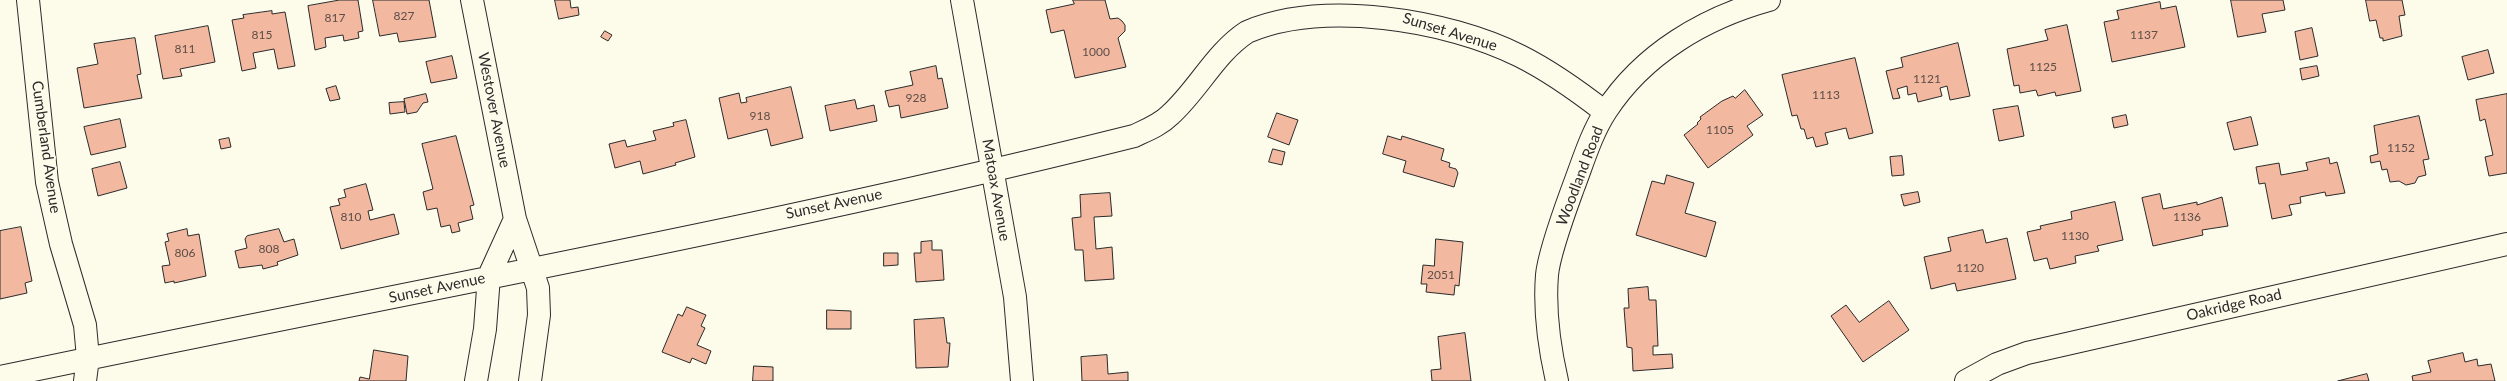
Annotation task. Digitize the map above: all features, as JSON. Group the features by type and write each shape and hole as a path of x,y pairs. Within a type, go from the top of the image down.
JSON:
{"street":[{"name":"Cumberland Avenue","path":"28,0 48,182 61,244 81,305 88,358 85,381"},
{"name":"Westover Avenue","path":"472,0 515,219 538,288 539,315 530,381"},
{"name":"Matoax Avenue","path":"962,0 1015,297 1022,381"},
{"name":"Woodland Road","path":"1557,381 1549,343 1546,308 1547,273 1566,206 1592,136 1605,112 1623,88 1647,62 1676,40 1715,20 1769,0"},
{"name":"Sunset Avenue","path":"0,377 178,338 314,314 805,211 1134,136 1154,127 1170,115 1210,67 1247,32 1270,20 1302,10 1335,6 1368,8 1430,22 1491,42 1522,56 1568,84 1605,112"},
{"path":"476,381 485,329 489,276 515,219"},
{"name":"Oakridge Road","path":"1966,381 1996,364 2027,353 2507,244"}],"building":[{"path":"340,0 358,0 363,31 358,32 359,38 344,41 343,35 325,38 326,47 315,50 308,6"},
{"path":"373,0 429,0 436,37 399,42 397,33 380,36"},
{"path":"555,0 570,0 571,8 578,7 579,15 559,19"},
{"path":"1073,0 1105,0 1110,19 1118,18 1122,21 1125,25 1125,31 1118,38 1126,67 1075,78 1064,30 1051,33 1046,10 1074,4"},
{"path":"2231,0 2283,0 2285,10 2262,14 2266,32 2238,37"},
{"path":"2366,0 2402,0 2405,15 2399,16 2402,36 2383,41 2383,38 2380,38 2376,20 2370,21"},
{"path":"2160,2 2161,9 2176,6 2185,47 2112,62 2104,22 2119,19 2117,11"},
{"path":"272,11 272,14 285,12 295,66 278,69 274,49 253,53 256,68 242,71 232,20 244,18 243,15"},
{"path":"2067,25 2081,91 2056,96 2055,92 2038,96 2036,90 2020,93 2019,85 2014,86 2007,49 2048,40 2045,30"},
{"path":"208,26 215,62 180,69 182,76 163,79 155,36"},
{"path":"2312,28 2318,56 2300,60 2295,32"},
{"path":"605,31 612,35 608,41 601,37"},
{"path":"135,38 141,74 137,75 142,98 84,108 77,68 98,64 94,44"},
{"path":"1958,43 1970,96 1950,100 1947,86 1940,88 1942,96 1918,102 1916,93 1908,95 1907,86 1897,89 1900,98 1893,99 1886,71 1903,67 1901,58"},
{"path":"2488,50 2494,73 2468,80 2462,57"},
{"path":"452,56 457,78 431,83 426,62"},
{"path":"1855,58 1873,133 1849,139 1846,128 1825,133 1828,144 1816,147 1813,137 1807,139 1804,129 1801,129 1797,115 1792,116 1782,75"},
{"path":"936,66 938,79 942,78 948,108 901,118 899,105 889,107 885,91 913,85 910,72"},
{"path":"2317,66 2319,76 2302,80 2300,69"},
{"path":"336,86 340,99 330,101 326,89"},
{"path":"791,87 803,138 771,146 767,129 728,139 719,98 739,93 741,103 747,102 746,98"},
{"path":"1745,90 1763,115 1747,126 1753,135 1708,168 1684,135 1698,124 1701,119 1700,117 1722,101 1733,96 1735,98"},
{"path":"426,94 428,102 423,103 417,112 407,114 404,99"},
{"path":"2507,94 2507,173 2489,176 2485,157 2493,155 2485,119 2480,121 2476,100"},
{"path":"855,100 857,109 874,105 877,121 830,131 825,106"},
{"path":"404,102 405,112 390,114 389,103"},
{"path":"2018,106 2024,136 1999,141 1993,110"},
{"path":"1277,113 1298,120 1289,145 1268,137"},
{"path":"2126,115 2128,125 2114,128 2112,118"},
{"path":"2419,116 2429,159 2423,160 2426,175 2418,177 2415,183 2406,185 2399,181 2390,182 2387,169 2382,170 2380,161 2371,163 2370,156 2378,154 2374,126"},
{"path":"2251,117 2258,145 2234,150 2227,123"},
{"path":"120,119 126,147 91,155 84,127"},
{"path":"686,120 695,157 675,163 676,165 643,174 640,161 615,168 609,144 625,140 627,147 656,140 653,131 674,126 673,123"},
{"path":"456,136 474,205 470,206 473,219 458,223 460,231 452,233 450,225 441,227 437,208 427,210 423,192 433,189 422,144"},
{"path":"1388,136 1401,140 1402,136 1444,149 1441,160 1450,163 1449,167 1456,169 1458,173 1454,187 1403,172 1406,161 1383,154"},
{"path":"229,138 231,147 221,149 219,140"},
{"path":"1273,149 1285,152 1282,165 1269,162"},
{"path":"1902,156 1904,175 1892,176 1890,157"},
{"path":"2329,158 2330,164 2337,162 2345,193 2326,196 2325,192 2300,197 2301,203 2289,205 2292,215 2272,219 2265,183 2259,184 2256,167 2279,163 2281,175 2308,170 2306,163"},
{"path":"120,162 127,188 98,196 92,169"},
{"path":"1667,175 1694,183 1685,213 1716,222 1706,257 1636,235 1652,181 1664,184"},
{"path":"366,184 373,210 368,211 370,220 394,214 399,234 341,249 330,207 340,205 338,199 346,197 344,190"},
{"path":"1918,192 1920,202 1904,206 1901,195"},
{"path":"1110,193 1112,216 1094,217 1096,249 1112,247 1114,279 1085,281 1083,250 1075,250 1072,218 1081,217 1080,195"},
{"path":"2160,194 2163,209 2197,202 2197,205 2222,197 2228,226 2202,230 2203,235 2153,246 2142,198"},
{"path":"2115,202 2123,240 2097,246 2099,251 2075,256 2076,263 2050,269 2047,258 2034,261 2027,232 2041,229 2040,226 2072,219 2071,212"},
{"path":"21,227 32,281 25,283 27,293 0,299 0,231"},
{"path":"187,229 188,236 199,234 206,276 174,283 174,281 165,283 162,266 170,265 165,242 169,241 167,234"},
{"path":"279,229 284,242 294,239 298,255 277,262 278,265 263,269 262,265 239,268 235,251 247,248 245,239 247,236"},
{"path":"1983,230 1986,243 2007,238 2016,279 1957,291 1955,283 1931,289 1924,257 1951,251 1948,238"},
{"path":"1436,239 1463,242 1459,286 1455,285 1454,295 1426,292 1427,284 1421,284 1423,265 1434,266"},
{"path":"932,241 932,250 942,250 944,280 916,282 914,253 921,253 921,242"},
{"path":"884,253 898,253 898,265 884,266"},
{"path":"1648,287 1649,300 1656,300 1658,346 1653,346 1653,355 1672,354 1673,368 1633,371 1632,348 1627,347 1624,308 1629,308 1628,289"},
{"path":"1889,301 1909,330 1863,362 1831,316 1846,305 1859,322"},
{"path":"687,307 706,315 701,326 705,328 697,345 711,351 706,364 692,358 690,363 662,352 678,314 682,316"},
{"path":"827,310 851,311 851,329 827,329"},
{"path":"944,318 947,343 950,343 948,367 916,368 914,320"},
{"path":"1465,333 1471,381 1432,381 1431,370 1441,369 1438,337"},
{"path":"374,350 408,356 406,381 359,381 360,377 369,379"},
{"path":"2463,353 2465,362 2477,359 2478,366 2491,364 2495,381 2413,381 2412,376 2431,372 2428,361"},
{"path":"1107,355 1108,374 1128,372 1128,381 1082,381 1081,357"},
{"path":"754,366 773,367 773,381 753,381"},
{"path":"2367,374 2369,381 2338,381"}]}
